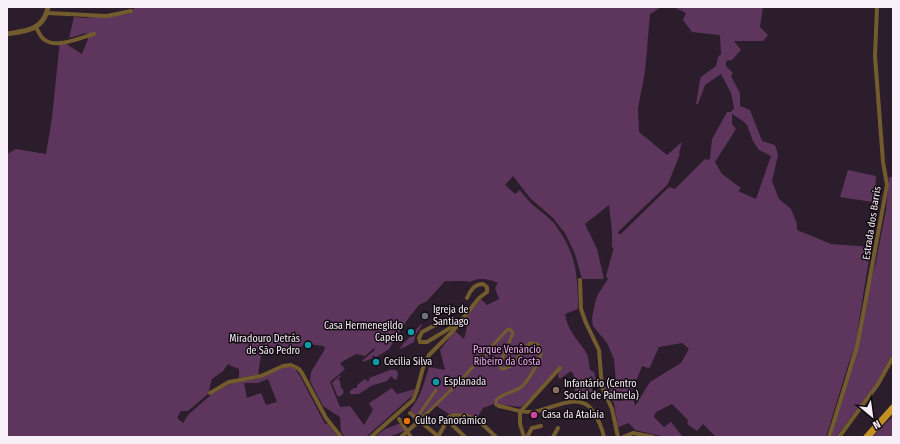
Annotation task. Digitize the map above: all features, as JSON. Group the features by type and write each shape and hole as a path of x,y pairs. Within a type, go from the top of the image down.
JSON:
{"main road":[{"path":"867,437 893,408"},
{"path":"863,437 873,430"}],"street":[{"path":"7,34 25,32 36,27 47,13 48,7"},
{"name":"Estrada dos Barris","path":"829,437 857,347 887,185 883,162 875,56 877,7"},
{"path":"47,13 106,16 131,11"},
{"path":"36,27 45,40 57,44 94,34"},
{"path":"580,280 581,309 599,350 601,380 605,394 612,409 616,436"},
{"path":"371,437 413,400 429,355 459,323 479,298 487,292 487,288 483,284 477,284 466,298"},
{"path":"438,323 420,334 420,342 427,342 459,323"},
{"path":"401,437 463,377 507,330 510,329 513,333 500,364 501,369 503,370 507,368 518,358 530,343 536,344 540,349 541,354 526,384 518,389 502,395 496,400 496,404 520,412 538,412 570,402 583,402 596,415 604,437"},
{"path":"839,437 878,384 893,357"},
{"path":"210,393 229,382 261,376 279,367 289,365 299,369 302,373 326,418 341,437"},
{"path":"528,437 520,424 520,412 560,368"},
{"path":"418,421 420,413 436,390"},
{"path":"410,413 438,437 447,420 455,415 473,417 496,437"},
{"path":"886,416 893,413"},
{"path":"399,419 411,437"},
{"path":"447,420 465,437"},
{"path":"528,437 532,428 541,426"},
{"path":"553,437 558,428"},
{"path":"623,437 633,433 653,437"}],"green space":[{"name":"Parque Venâncio Ribeiro da Costa","path":"135,7 661,7 650,14 645,72 638,108 639,132 667,155 682,142 680,154 668,184 619,231 618,234 621,234 669,187 675,189 705,159 710,159 712,139 727,112 731,112 734,108 731,93 721,74 705,85 698,104 696,104 701,77 716,66 718,57 721,54 720,36 692,32 683,20 686,13 674,7 763,7 760,27 768,35 763,41 734,41 741,50 732,60 726,61 726,66 733,73 731,76 740,93 740,106 750,110 762,141 775,145 778,155 772,181 779,199 791,209 797,224 797,230 831,244 871,247 857,333 876,261 886,210 889,177 893,177 893,352 878,381 836,437 831,437 853,349 826,437 716,437 703,424 697,431 687,424 688,420 672,404 656,412 654,417 664,427 671,422 682,436 681,437 665,437 635,430 629,423 618,427 614,403 604,387 616,383 614,359 607,343 593,326 592,318 598,294 608,279 606,276 614,247 612,248 609,205 585,224 597,249 604,279 582,279 575,254 565,233 552,217 531,199 513,176 505,185 515,194 520,190 531,203 553,222 566,241 570,250 577,278 578,309 565,314 568,325 587,354 590,370 594,372 596,380 590,381 593,392 575,391 574,375 571,371 560,379 558,376 560,369 521,407 494,404 483,408 477,418 467,414 449,414 435,405 419,419 410,410 420,395 429,367 445,370 440,350 455,331 464,339 467,327 461,323 481,299 487,305 499,299 495,288 498,283 481,279 470,282 445,281 427,301 419,305 407,320 389,349 380,355 378,354 379,356 375,357 374,355 372,356 373,358 363,362 363,360 375,350 374,348 365,356 356,354 340,363 345,369 330,382 340,407 350,406 364,425 373,410 369,403 392,388 397,394 415,389 412,396 366,437 345,437 341,432 340,417 323,406 310,381 311,372 325,349 324,346 306,344 293,351 278,345 261,355 258,375 239,378 239,369 229,365 229,363 223,371 212,379 208,394 188,411 181,411 177,418 183,423 189,414 212,394 232,383 258,379 288,366 295,369 300,376 325,424 327,423 338,437 7,437 7,154 16,149 46,154 52,118 60,40 82,54 88,39 86,33 69,38 74,17 85,18 129,14","holes":["732,114 747,125 753,141 759,150 771,156 756,199 738,191 741,188 722,174 715,162 736,129 732,124","682,343 689,349 681,363 650,382 635,406 630,381 637,379 642,366 648,368 650,367 659,347","268,379 277,402 266,405 261,393 247,398 244,383 258,383"]},
{"path":"848,170 876,176 875,195 882,195 879,203 840,197"},
{"path":"421,324 422,325 415,336 414,342 399,349"},
{"path":"390,370 396,370 398,373 397,379 395,380 391,376 387,381 371,386 359,394 350,394 350,391 357,388 357,385 365,379 367,381 370,380 369,378"},
{"path":"340,375 341,376 338,379 344,392 338,397 332,383"},
{"path":"893,417 893,437 872,437 890,419"},
{"path":"401,423 407,430 389,437 375,437 385,429"}],"place":[{"name":"Igreja de Santiago","path":"425,316"},
{"name":"Casa Hermenegildo Capelo","path":"411,332"},
{"name":"Miradouro Detrás de São Pedro","path":"308,345"},
{"name":"Cecilia Silva","path":"376,362"},
{"name":"Esplanada","path":"436,382"},
{"name":"Infantário (Centro Social de Palmela)","path":"556,390"},
{"name":"Casa da Atalaia","path":"534,415"},
{"name":"Culto Panorâmico","path":"407,421"}]}
